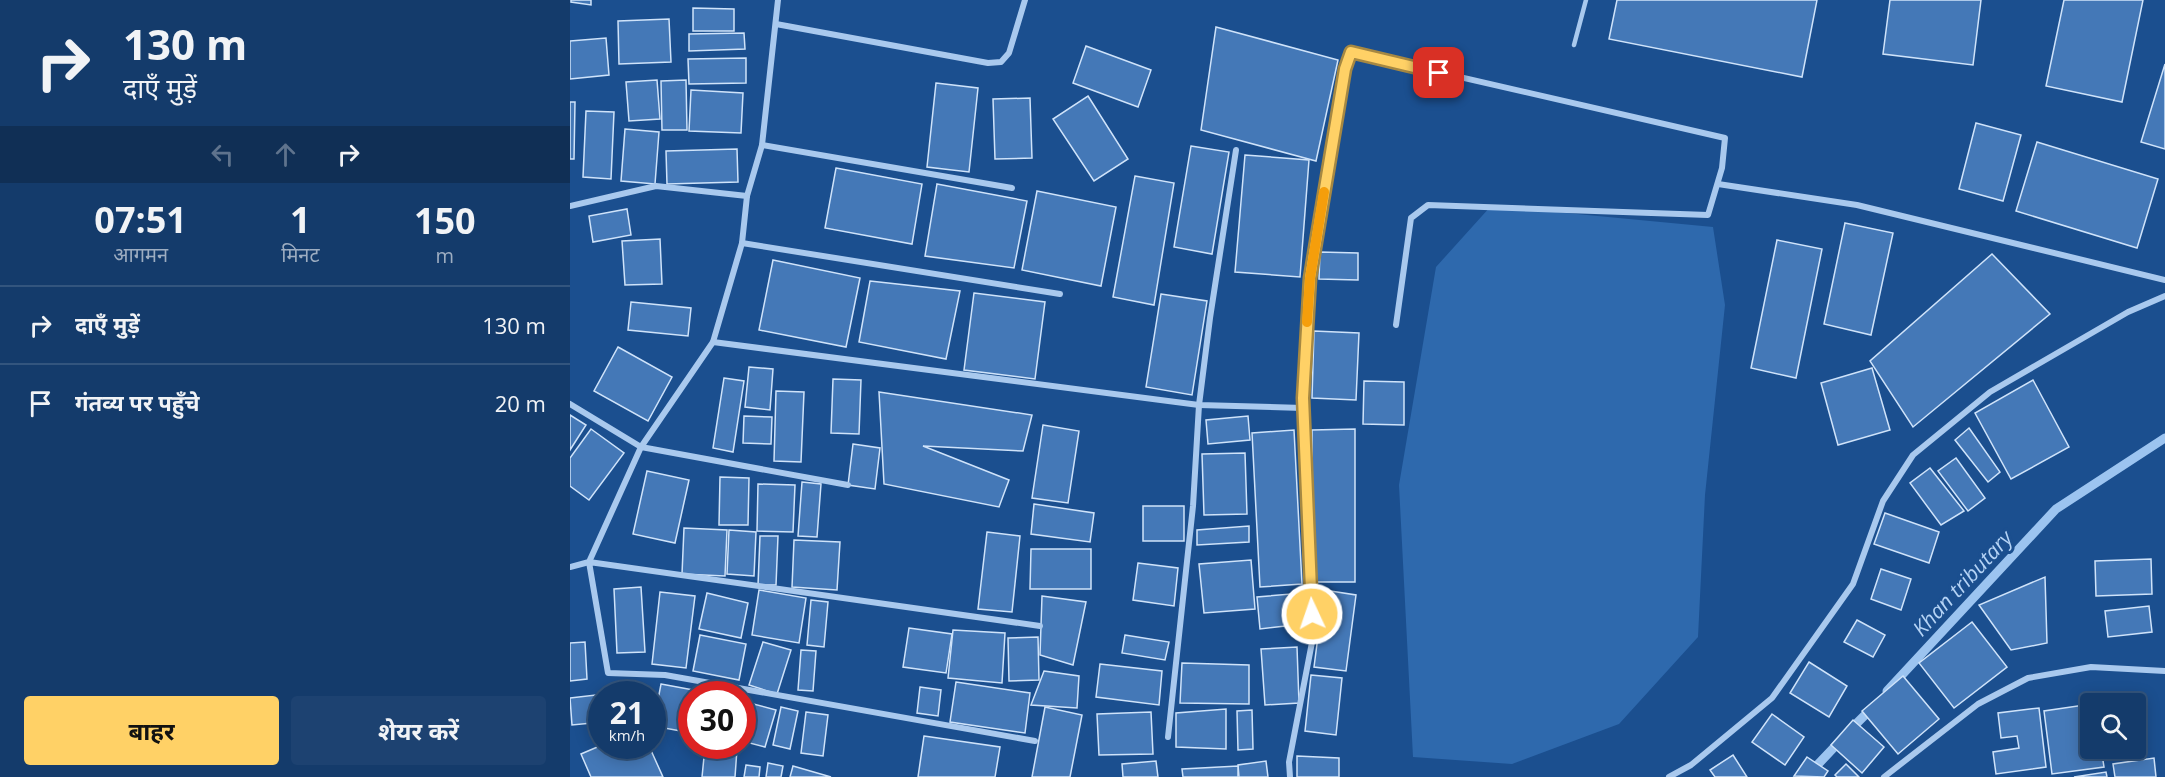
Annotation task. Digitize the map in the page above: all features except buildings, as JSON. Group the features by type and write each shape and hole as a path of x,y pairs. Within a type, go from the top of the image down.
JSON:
{"street":[{"path":"778,0 762,144 747,196 742,243 713,342 641,447 589,562 608,673 665,675 1035,741"},
{"path":"776,24 988,63 1000,62 1009,53 1025,0"},
{"path":"1290,777 1289,762 1313,637 1303,408 1310,278 1345,69 1351,52 1725,138 1722,168 1708,215 1428,205 1411,218 1396,325"},
{"path":"762,144 1012,189"},
{"path":"1168,737 1192,506 1199,405 1236,150"},
{"path":"1718,184 1857,205 2165,280"},
{"path":"570,206 656,186 747,196"},
{"path":"742,243 1060,294"},
{"path":"1669,777 1691,765 1772,698 1853,584 1883,501 1913,454 1990,392 2128,312 2165,296"},
{"path":"713,342 1199,405 1303,408"},
{"path":"570,404 641,447 848,485"},
{"path":"570,567 589,562 1040,626"},
{"path":"1884,777 1978,704 2028,678 2091,667 2165,671"}],"lane":[{"path":"1574,45 1586,0"}],"shaded area":[{"path":"1491,206 1713,227 1725,305 1705,495 1698,637 1619,724 1512,764 1413,757 1399,485 1436,267"}],"waterway":[{"name":"Khan tributary","path":"1887,691 2056,509 2165,438"},
{"name":"Khan tributary","path":"1850,730 1874,706"},
{"name":"Khan tributary","path":"1806,777 1841,740"}],"slow traffic":[{"path":"1307,322 1310,278 1324,192"}],"route":[{"path":"1312,614 1303,398 1310,278 1345,69 1351,52 1439,73"}]}
